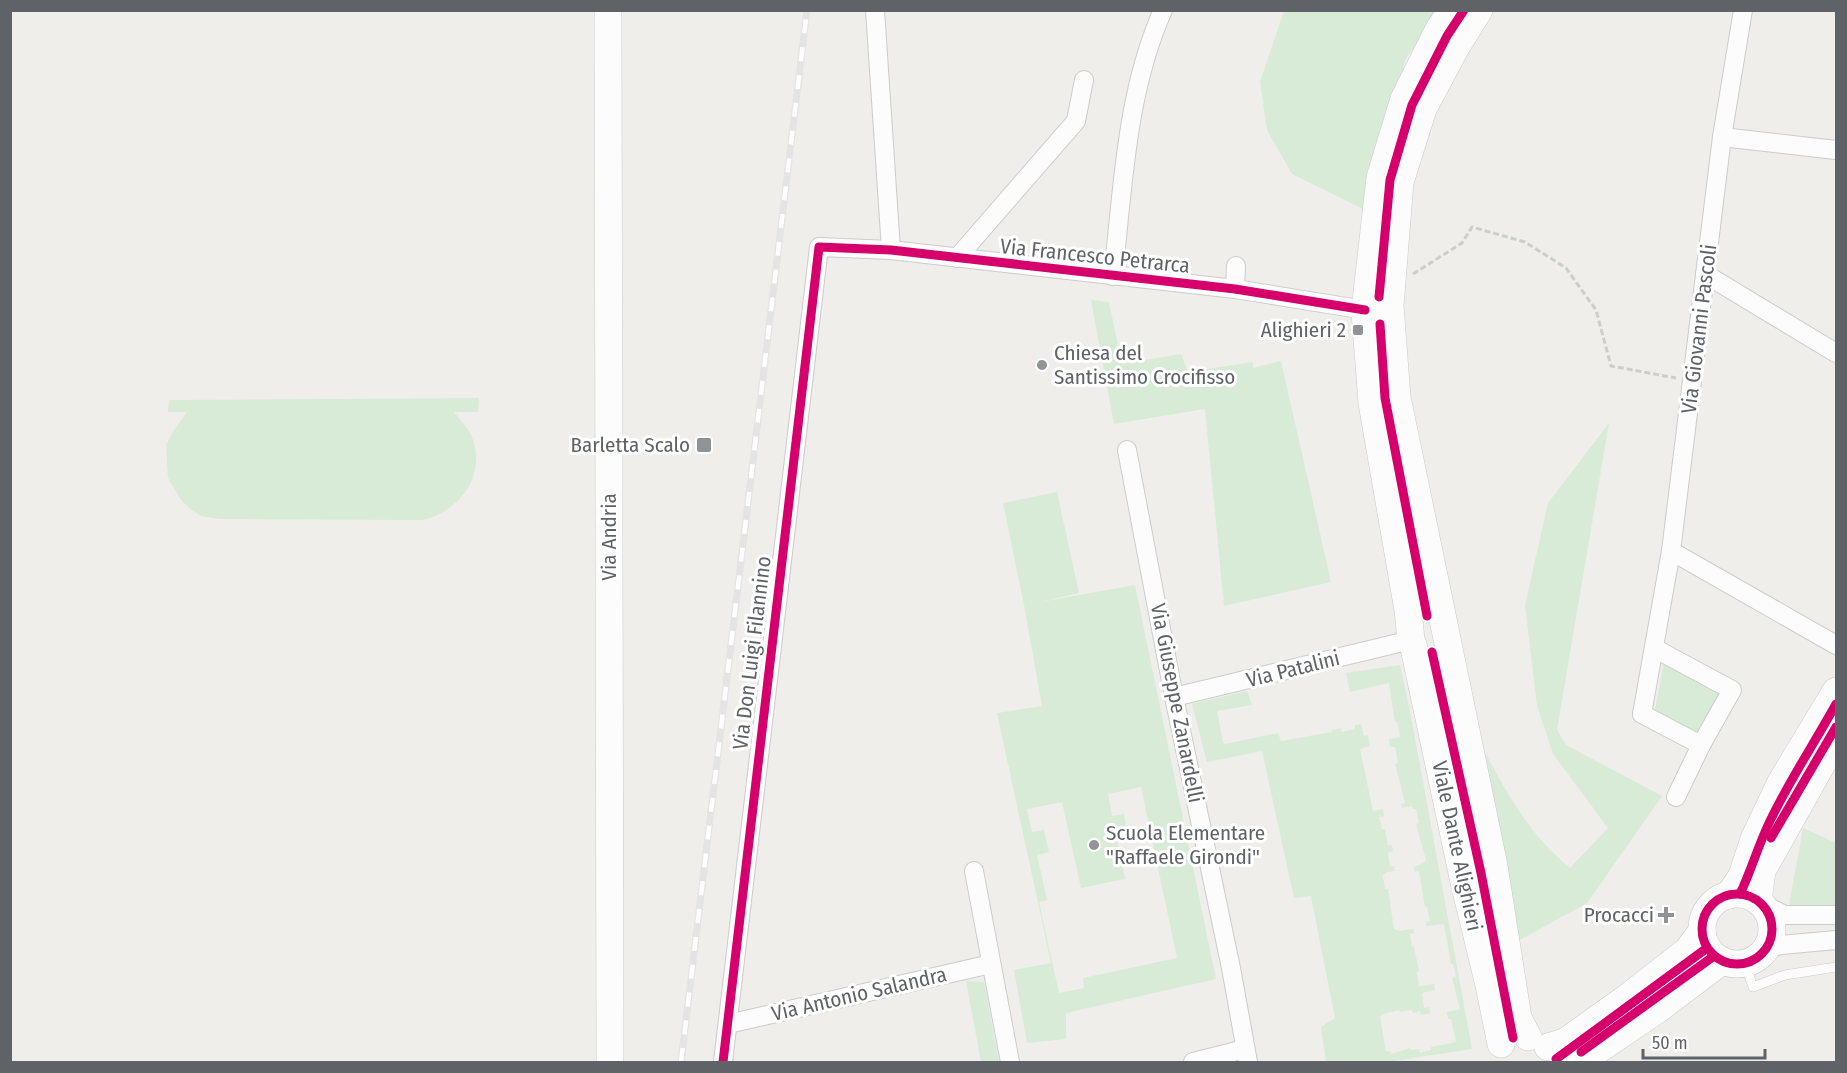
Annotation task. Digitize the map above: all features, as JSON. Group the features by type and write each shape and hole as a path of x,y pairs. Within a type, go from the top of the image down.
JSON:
{"street":[{"name":"Via Andria","path":"608,10 610,1062"},
{"path":"875,10 891,250"},
{"path":"1113,276 1130,180 1132,114 1150,39 1163,10"},
{"name":"Viale Dante Alighieri","path":"1452,10 1439,29 1404,99 1383,170 1372,403 1412,640 1464,882 1489,986 1494,1053"},
{"name":"Viale Dante Alighieri","path":"1479,10 1456,47 1423,109 1400,182 1392,277 1376,310 1397,397 1494,866 1518,1018 1544,1049"},
{"name":"Via Giovanni Pascoli","path":"1701,746 1642,714 1671,551 1722,137 1743,10"},
{"path":"957,258 1076,121 1084,80"},
{"path":"1722,137 1836,150"},
{"name":"Via Francesco Petrarca","path":"819,247 891,250 1235,289 1376,310"},
{"name":"Via Don Luigi Filannino","path":"723,1062 819,247"},
{"path":"1235,289 1236,266"},
{"path":"1705,274 1836,353"},
{"name":"Via Giuseppe Zanardelli","path":"1127,450 1174,697 1231,968 1246,1056"},
{"path":"1671,551 1836,645"},
{"path":"1412,640 1426,652 1432,652 1442,647 1446,632"},
{"name":"Via Patalini","path":"1174,697 1412,640"},
{"path":"1654,648 1732,690 1676,797"},
{"path":"1836,691 1781,782 1754,839 1742,876 1729,895 1712,904 1702,921 1701,931 1707,948 1714,956 1744,957 1781,945 1836,939"},
{"path":"1580,1062 1744,957 1771,936 1772,925 1760,903 1762,871 1836,739"},
{"path":"974,871 1010,1062"},
{"path":"1729,895 1750,896 1785,915 1836,915"},
{"path":"1544,1049 1565,1042 1628,997 1688,951 1701,931"},
{"name":"Via Antonio Salandra","path":"728,1024 991,964"},
{"name":"Viale Dante Alighieri","path":"1494,1053 1513,1038 1544,1049"},
{"path":"1193,1062 1246,1056"}],"lane":[{"path":"1744,957 1753,987 1785,975 1836,967"}],"path":[{"path":"1392,277 1410,276 1462,243 1472,227 1526,242 1566,268 1596,310 1611,366 1692,381"}],"green space":[{"path":"1284,11 1442,11 1406,58 1363,209 1292,174 1267,130 1260,82"},
{"path":"1091,300 1109,302 1122,364 1181,354 1188,372 1253,362 1253,368 1281,361 1331,582 1224,606 1205,409 1114,424"},
{"path":"479,398 478,412 454,412 474,443 475,470 471,482 457,502 447,510 423,520 220,519 201,516 181,500 168,478 166,445 187,412 168,412 169,400"},
{"path":"1609,423 1557,730 1566,745 1662,796 1587,903 1518,941 1477,738 1528,824 1554,854 1570,868 1608,828 1553,754 1537,706 1525,605 1548,503"},
{"name":"Scuola Elementare \"Raffaele Girondi\"","path":"1057,492 1079,593 1040,602 1135,585 1216,979 1066,1013 1066,1039 1027,1043 1014,970 1051,963 997,713 1042,706 1003,503","holes":["1141,787 1177,958 1083,978 1084,988 1059,993 1039,902 1047,900 1037,855 1049,852 1044,830 1032,832 1027,809 1062,802 1081,888 1125,879 1117,839 1128,836 1124,814 1112,816 1108,794"]},
{"path":"1664,662 1725,694 1700,738 1654,714"},
{"path":"1400,665 1472,1049 1387,1062 1326,1062 1321,1027 1335,1018 1311,896 1294,898 1262,751 1207,762 1192,704 1247,691 1252,705 1217,711 1225,744 1278,733 1281,741 1332,732 1332,730 1341,728 1342,732 1355,729 1355,725 1361,724 1364,736 1368,735 1370,746 1360,749 1373,811 1383,809 1384,816 1379,817 1382,829 1385,829 1388,846 1392,845 1393,851 1388,853 1390,866 1394,866 1395,871 1387,872 1383,876 1385,889 1388,889 1394,929 1399,931 1413,929 1414,933 1410,934 1419,971 1417,972 1419,986 1434,984 1435,990 1422,993 1424,1008 1429,1007 1430,1013 1421,1015 1420,1011 1413,1013 1412,1010 1400,1012 1399,1010 1380,1017 1386,1051 1390,1051 1391,1054 1410,1048 1411,1050 1419,1049 1420,1053 1431,1050 1431,1047 1456,1042 1451,1019 1448,1019 1447,1012 1460,1009 1452,978 1456,977 1453,964 1451,964 1444,924 1426,926 1426,922 1430,921 1427,907 1425,907 1419,871 1415,872 1414,867 1426,860 1416,824 1419,823 1416,809 1412,806 1402,808 1401,804 1405,803 1395,764 1398,763 1395,747 1390,747 1389,739 1400,737 1397,722 1395,722 1389,683 1350,692 1346,673"},
{"path":"1803,828 1836,843 1836,906 1789,905"},
{"path":"966,981 984,982 999,1062 981,1062"}],"railway":[{"path":"681,1062 807,10"}],"cycle path":[{"path":"1379,297 1390,180 1412,105 1447,36 1464,10"},
{"path":"723,1062 819,247 891,250 1235,289 1365,310"},
{"path":"1380,324 1385,398 1427,616"},
{"path":"1432,652 1481,873 1513,1038"},
{"path":"1740,894 1772,817 1836,704"},
{"path":"1771,838 1836,727"},
{"path":"1737,894 1750,897 1762,904 1769,916 1772,929 1769,942 1762,954 1750,961 1737,964 1724,961 1712,954 1705,942 1702,929 1705,916 1712,904 1724,897 1737,894"},
{"path":"1556,1059 1707,948"},
{"path":"1581,1052 1714,956"}],"place":[{"name":"Alighieri 2","path":"1358,330"},
{"name":"Chiesa del Santissimo Crocifisso","path":"1042,365"},
{"name":"Barletta Scalo","path":"704,445"},
{"name":"Scuola Elementare \"Raffaele Girondi\"","path":"1094,845"},
{"name":"Procacci","path":"1666,915"}]}
